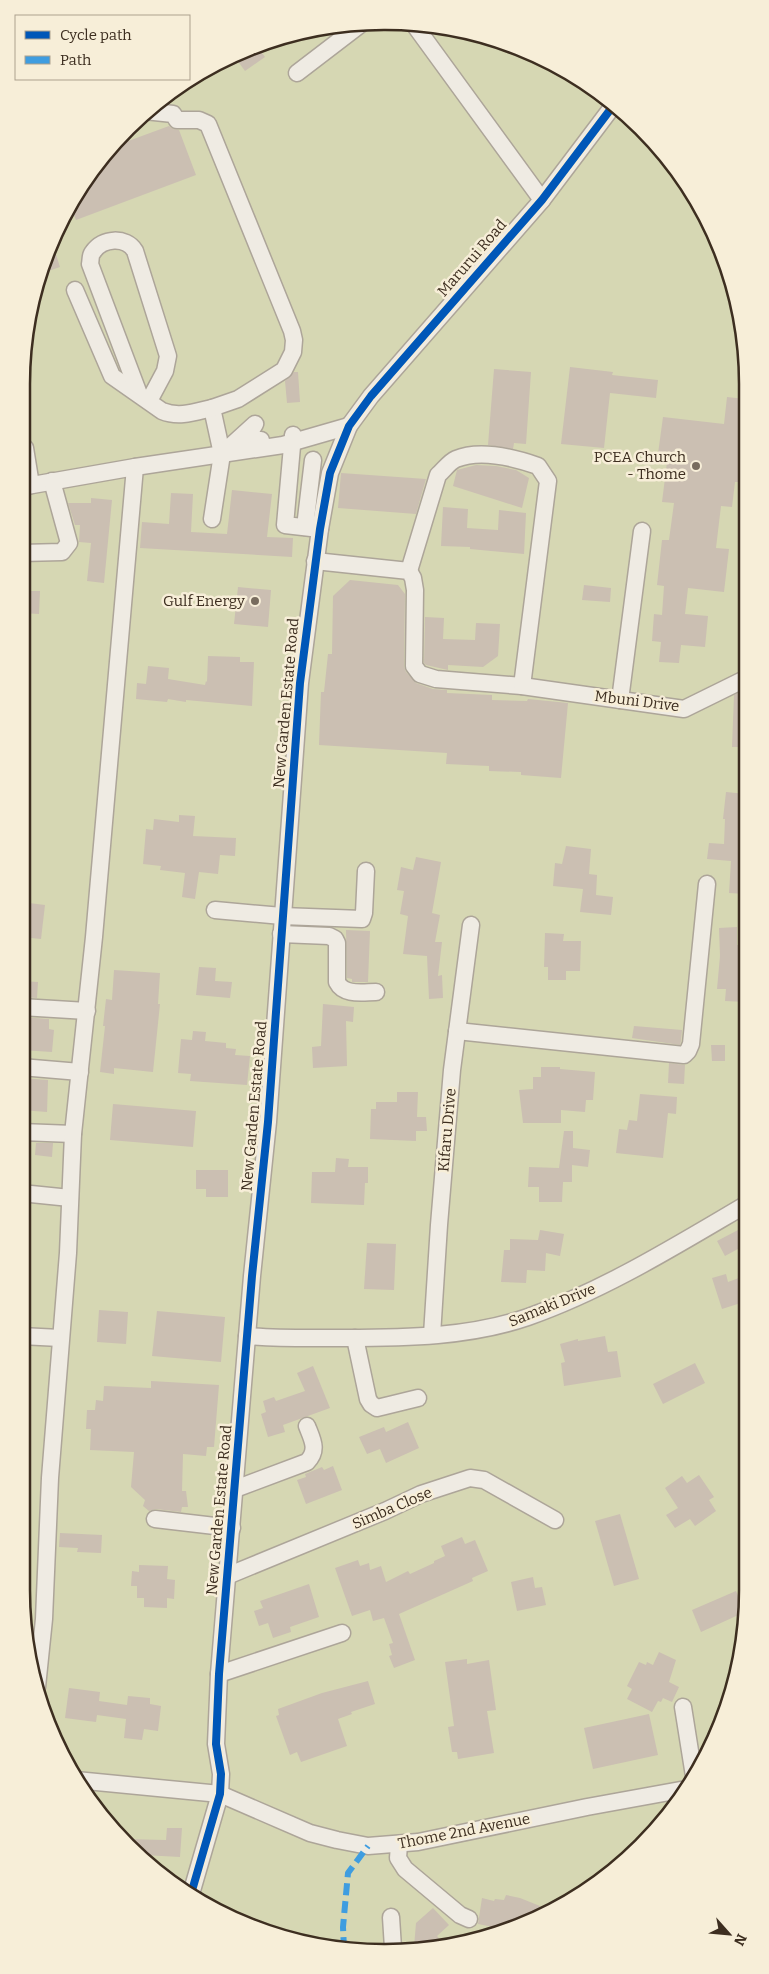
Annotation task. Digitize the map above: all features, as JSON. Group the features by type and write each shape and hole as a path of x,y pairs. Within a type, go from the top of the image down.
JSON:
{"street":[{"path":"297,73 351,32"},
{"path":"420,32 542,200"},
{"name":"Marurui Road","path":"349,426 387,376 542,200 609,111"},
{"path":"75,290 112,376 162,412 170,415 180,416 238,399 284,370 293,352 294,340 292,331 208,124 198,120 177,120 173,114 158,112"},
{"path":"118,240 126,242 135,251 168,356 165,371 144,398 90,264 91,254 94,250 118,240"},
{"path":"212,408 222,454 212,519"},
{"path":"222,454 255,424 244,442 294,435 290,446 286,525 312,528 313,460"},
{"path":"30,485 135,467 290,446 349,426"},
{"name":"New Garden Estate Road","path":"193,1887 220,1794 221,1774 216,1744 219,1674 247,1336 268,1122 300,683 316,561 312,528 330,473 349,426"},
{"path":"290,446 330,473"},
{"path":"316,561 409,571 438,475 449,463 462,458 498,455 538,466 548,481 522,686"},
{"path":"39,1668 44,1619 50,1478 68,1253 73,1134 87,1011 135,467"},
{"path":"30,554 62,552 69,543 52,481"},
{"path":"620,700 642,531"},
{"name":"Mbuni Drive","path":"409,571 414,578 415,590 414,666 420,674 436,679 522,686 684,709 739,682"},
{"path":"215,910 282,916 362,919 366,871"},
{"path":"457,1031 684,1055 691,1044 707,884"},
{"name":"Kifaru Drive","path":"432,1335 452,1070 472,925"},
{"path":"281,934 329,936 334,939 337,942 337,982 340,988 345,991 376,992"},
{"path":"30,1008 87,1011"},
{"path":"30,1068 80,1072"},
{"path":"30,1132 73,1134"},
{"path":"30,1194 70,1198"},
{"name":"Samaki Drive","path":"247,1336 355,1338 432,1335 487,1328 528,1317 611,1280 739,1208"},
{"path":"30,1336 60,1338"},
{"path":"355,1338 368,1399 371,1404 377,1408 418,1398"},
{"path":"235,1489 307,1462 312,1457 315,1447 307,1426"},
{"name":"Simba Close","path":"227,1576 385,1511 421,1494 470,1478 484,1480 555,1520"},
{"path":"155,1519 232,1528"},
{"path":"219,1674 342,1633"},
{"path":"683,1707 692,1766"},
{"name":"Thome 2nd Avenue","path":"87,1781 220,1794 287,1824 337,1840 368,1846 399,1845 676,1791"},
{"path":"399,1845 398,1858 405,1869 460,1915 469,1919"},
{"path":"391,1917 393,1944"}],"green space":[{"path":"384,30 408,31 431,33 476,42 520,57 562,77 600,103 651,151 692,207 712,249 727,293 736,338 739,384 739,1590 736,1636 727,1681 712,1725 692,1767 651,1823 600,1871 562,1897 520,1917 476,1932 431,1941 384,1944 361,1943 338,1941 293,1932 249,1917 207,1897 151,1856 103,1805 77,1767 49,1703 42,1681 33,1636 30,1590 30,384 33,338 42,293 57,249 77,207 103,169 151,118 207,77 271,49 293,42 338,33"}],"building":[{"path":"262,52 265,57 245,71 238,62"},
{"path":"169,126 179,130 196,175 76,220 74,214 77,207 103,169 127,141"},
{"path":"56,253 60,267 49,271"},
{"path":"570,367 613,372 612,375 658,380 656,398 610,393 604,448 561,444"},
{"path":"494,369 531,372 526,444 514,443 513,449 488,445"},
{"path":"294,372 298,372 300,402 287,403 285,381"},
{"path":"727,397 739,398 739,482 735,482 732,507 721,506 716,548 729,549 724,592 688,588 685,614 708,616 705,647 681,645 679,663 659,662 661,642 652,641 654,614 662,615 664,586 657,585 662,540 669,540 674,503 662,502 667,462 657,461 663,417 724,424"},
{"path":"476,465 516,470 529,478 522,508 453,486 457,470"},
{"path":"341,473 426,479 416,514 338,508"},
{"path":"232,490 272,494 267,537 293,538 292,557 140,548 142,522 169,524 171,493 193,494 191,532 227,534"},
{"path":"91,498 112,500 104,583 87,581 91,543 79,542 80,525 75,525 68,503 91,503"},
{"path":"443,507 468,509 467,528 498,530 499,510 526,513 524,554 470,549 470,547 441,546"},
{"path":"350,580 398,585 405,594 404,666 406,672 416,683 433,689 447,690 447,693 492,695 492,700 527,701 528,699 568,703 561,778 521,775 521,772 489,771 489,766 446,764 447,753 319,745 321,692 324,692 328,654 332,654 333,596"},
{"path":"584,585 611,588 610,602 582,600"},
{"path":"238,587 271,590 268,627 234,624"},
{"path":"30,591 40,591 39,614 30,614"},
{"path":"425,617 444,618 443,639 475,640 476,623 500,624 498,656 483,667 448,665 448,670 426,665 424,663"},
{"path":"208,656 240,657 240,662 254,662 252,706 186,700 186,702 168,699 167,702 136,699 137,683 146,684 148,666 169,668 168,679 205,685 207,682"},
{"path":"739,692 739,747 732,747 734,695"},
{"path":"726,792 739,793 739,894 729,893 731,861 707,859 709,843 724,844 725,819 723,819"},
{"path":"179,815 195,816 193,836 236,838 235,856 220,855 218,874 199,872 195,899 182,897 185,873 160,870 161,866 143,864 146,829 153,830 154,819 179,822"},
{"path":"566,846 591,849 589,874 597,875 596,895 613,897 611,915 580,912 583,889 553,886 555,863 562,864"},
{"path":"416,857 441,862 432,913 440,915 435,942 442,942 438,976 442,975 443,998 429,999 427,956 403,954 408,916 400,914 404,891 397,890 401,867 413,870"},
{"path":"30,903 45,905 41,939 30,938"},
{"path":"737,927 737,945 739,945 739,1002 725,1001 726,989 717,989 720,956 719,928"},
{"path":"346,930 370,931 368,982 352,982 352,979 347,978"},
{"path":"545,933 564,934 563,941 581,941 580,971 566,971 566,980 548,980 548,967 544,967"},
{"path":"199,967 216,968 215,981 232,982 230,998 196,995"},
{"path":"114,970 160,973 158,1004 160,1004 153,1072 114,1068 114,1074 100,1072 106,999 112,1000"},
{"path":"30,982 38,982 37,998 30,998"},
{"path":"323,1004 354,1007 353,1022 346,1021 347,1066 313,1068 312,1047 321,1046"},
{"path":"30,1018 49,1019 49,1029 54,1030 52,1052 30,1051"},
{"path":"634,1026 682,1030 680,1045 632,1038"},
{"path":"193,1031 206,1032 205,1041 226,1043 226,1048 236,1049 235,1055 250,1056 247,1085 190,1081 191,1074 178,1073 181,1039 192,1040"},
{"path":"711,1045 725,1045 725,1061 712,1061"},
{"path":"669,1063 685,1065 684,1084 668,1083"},
{"path":"541,1067 560,1067 560,1069 595,1072 593,1100 586,1100 585,1112 561,1110 561,1123 523,1123 519,1090 533,1089 533,1077 541,1077"},
{"path":"30,1079 48,1080 47,1112 30,1111"},
{"path":"397,1092 418,1092 417,1117 426,1117 427,1131 416,1131 416,1141 370,1139 371,1109 376,1109 376,1102 397,1102"},
{"path":"640,1094 677,1097 676,1114 668,1113 663,1158 616,1153 619,1129 627,1130 629,1120 637,1121"},
{"path":"113,1104 196,1111 193,1147 110,1140"},
{"path":"564,1131 573,1131 573,1148 590,1150 588,1167 572,1165 572,1182 563,1182 562,1202 539,1202 539,1187 528,1187 529,1167 559,1168"},
{"path":"36,1143 53,1143 52,1157 35,1155"},
{"path":"336,1158 349,1159 348,1167 368,1167 368,1183 365,1183 364,1205 311,1203 312,1172 335,1172"},
{"path":"196,1170 228,1170 228,1197 206,1197 206,1189 196,1189"},
{"path":"540,1230 564,1234 560,1256 546,1253 545,1271 527,1270 526,1283 501,1282 504,1250 510,1250 510,1239 538,1240"},
{"path":"739,1230 739,1248 725,1256 717,1241"},
{"path":"367,1243 396,1244 394,1290 364,1289"},
{"path":"726,1274 728,1282 739,1278 739,1304 722,1309 712,1278"},
{"path":"99,1310 128,1312 126,1344 97,1342"},
{"path":"157,1311 225,1317 221,1362 152,1356"},
{"path":"605,1336 608,1352 617,1351 621,1377 564,1386 561,1363 565,1362 560,1344 578,1339 578,1341"},
{"path":"695,1363 705,1383 663,1404 653,1384"},
{"path":"313,1366 330,1408 283,1425 285,1432 268,1437 261,1414 266,1412 263,1401 274,1397 276,1401 305,1391 297,1373"},
{"path":"151,1381 219,1385 214,1447 207,1447 206,1456 183,1454 182,1491 186,1491 188,1507 182,1507 181,1512 156,1509 149,1511 143,1506 145,1500 131,1487 134,1452 90,1450 91,1429 86,1429 87,1410 95,1410 96,1400 103,1401 104,1386 151,1388"},
{"path":"408,1422 419,1448 386,1463 380,1449 367,1454 359,1437 384,1427 386,1432"},
{"path":"333,1466 342,1490 306,1504 297,1480 306,1477 305,1474 322,1467 324,1470"},
{"path":"699,1475 714,1497 709,1500 716,1511 695,1526 690,1519 675,1528 666,1515 678,1508 665,1488 682,1476 687,1483"},
{"path":"620,1514 639,1579 614,1586 595,1521"},
{"path":"60,1533 102,1535 101,1553 77,1552 78,1548 59,1547"},
{"path":"462,1537 465,1544 475,1540 488,1571 472,1578 473,1581 399,1614 415,1660 394,1668 389,1656 392,1655 389,1644 393,1643 384,1618 373,1621 370,1610 352,1616 335,1568 358,1560 360,1566 369,1563 370,1570 381,1566 386,1582 408,1571 410,1574 434,1563 434,1561 445,1556 441,1546"},
{"path":"139,1565 168,1566 167,1579 175,1580 174,1599 167,1598 167,1608 144,1607 144,1598 137,1598 137,1586 131,1586 132,1571 139,1572"},
{"path":"533,1577 535,1588 542,1587 546,1605 517,1611 511,1582"},
{"path":"309,1584 319,1617 290,1627 291,1632 273,1638 268,1623 259,1626 254,1611 263,1608 260,1601"},
{"path":"736,1591 739,1597 738,1615 701,1632 692,1610"},
{"path":"659,1652 676,1660 669,1682 679,1687 672,1702 663,1698 661,1702 658,1701 652,1712 627,1699 632,1689 627,1686 639,1662 646,1665 647,1662 653,1665"},
{"path":"467,1659 467,1664 489,1660 496,1710 487,1711 494,1753 458,1759 457,1752 452,1752 448,1727 454,1726 445,1662"},
{"path":"368,1681 375,1704 351,1712 352,1714 338,1719 347,1746 301,1762 297,1752 290,1755 276,1716 279,1715 278,1709 322,1693"},
{"path":"69,1688 100,1692 99,1701 127,1705 128,1696 150,1698 150,1704 161,1706 158,1731 144,1729 142,1740 124,1738 126,1719 97,1715 96,1722 65,1718"},
{"path":"649,1714 658,1755 593,1769 584,1728"},
{"path":"167,1828 182,1828 180,1857 150,1855 133,1839 166,1840"},
{"path":"506,1895 540,1906 520,1917 492,1927 478,1924 482,1898 494,1901 495,1899 504,1900"},
{"path":"433,1908 449,1925 437,1936 440,1939 414,1942 416,1923"}],"marked path":[{"path":"344,1941 343,1927 348,1873 368,1846"}],"cycle path":[{"path":"193,1887 220,1794 221,1774 216,1744 219,1674 252,1276 268,1122 300,683 320,529 330,473 349,426 371,396 542,200 609,111"}],"place":[{"name":"PCEA Church - Thome","path":"696,466"},
{"name":"Gulf Energy","path":"255,601"}]}
